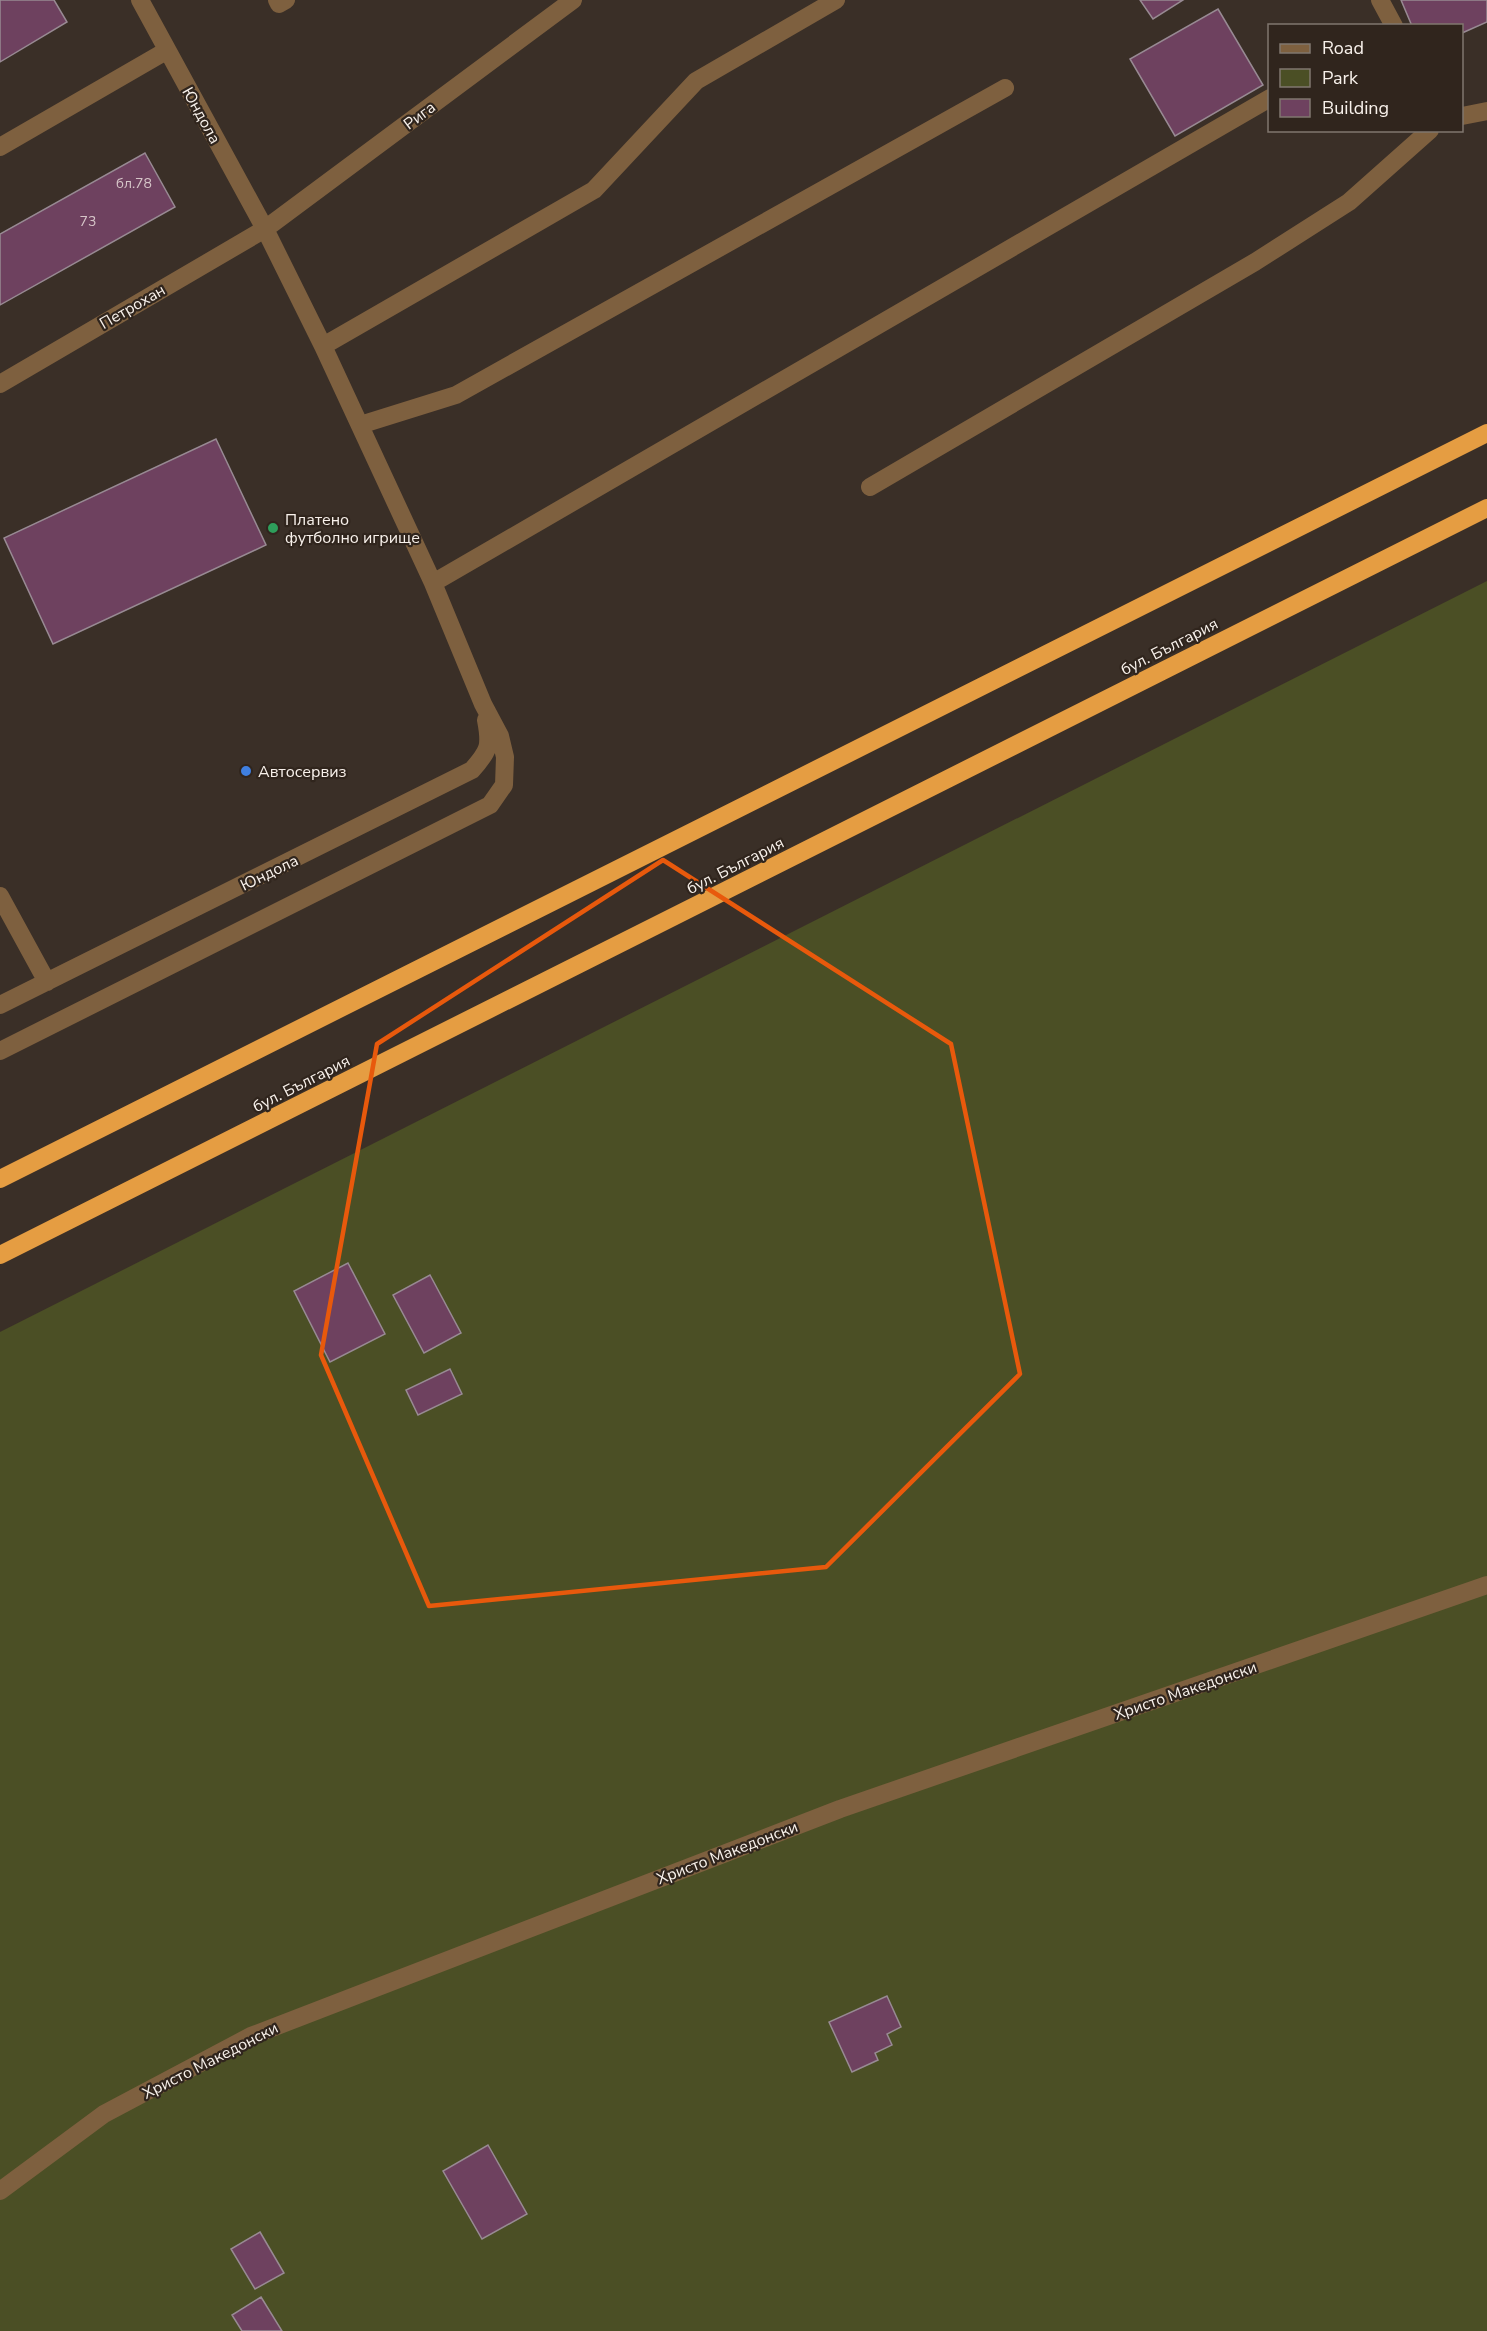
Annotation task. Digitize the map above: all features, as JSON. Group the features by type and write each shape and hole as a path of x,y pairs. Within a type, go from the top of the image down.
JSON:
{"highway":[{"path":"0,1179 1487,433"},
{"name":"бул. България","path":"0,1255 1487,508"}],"street":[{"name":"Юндола","path":"0,1005 472,770 488,752 489,736 483,705 433,583 324,346 265,229 140,0"},
{"path":"278,0 279,4 286,0"},
{"name":"Рига","path":"265,229 573,0"},
{"path":"324,346 594,190 696,81 836,0"},
{"path":"1380,0 1393,24"},
{"path":"0,147 166,51"},
{"path":"360,425 456,395 1005,88"},
{"path":"433,583 1268,100"},
{"path":"1463,116 1487,111"},
{"path":"870,487 1255,262 1348,202 1428,132"},
{"name":"Петрохан","path":"0,384 265,229"},
{"path":"0,1051 490,805 504,785 505,756 500,736 483,705"},
{"path":"0,896 47,982"},
{"name":"Христо Македонски","path":"0,2191 104,2114 251,2036 840,1809 1487,1584"}],"highlighted area":[{"path":"663,860 951,1044 1020,1374 826,1567 429,1606 321,1355 377,1044"}],"green space":[{"path":"1487,581 1487,2331 0,2331 0,1332"}],"building":[{"path":"0,0 54,0 67,22 0,62"},
{"path":"1140,0 1183,0 1153,19"},
{"path":"1401,0 1487,0 1487,22 1463,33 1463,24 1411,24"},
{"path":"1218,9 1263,85 1175,136 1130,59"},
{"path":"145,153 175,207 0,305 0,234"},
{"path":"216,439 266,545 53,644 4,538"},
{"path":"348,1263 385,1334 330,1362 294,1291"},
{"path":"430,1275 461,1333 424,1353 393,1295"},
{"path":"450,1369 462,1394 418,1415 406,1390"},
{"path":"887,1996 901,2027 887,2034 892,2045 875,2053 878,2060 852,2072 829,2022"},
{"path":"488,2145 527,2214 482,2239 443,2171"},
{"path":"260,2232 284,2273 255,2289 231,2249"},
{"path":"261,2297 282,2331 242,2331 232,2315"}],"place":[{"name":"Платено футболно игрище","path":"273,528"},
{"name":"Автосервиз","path":"246,771"}]}
